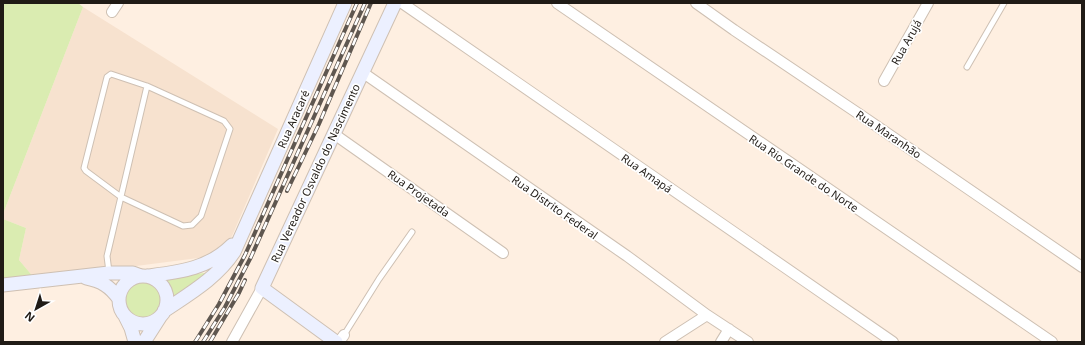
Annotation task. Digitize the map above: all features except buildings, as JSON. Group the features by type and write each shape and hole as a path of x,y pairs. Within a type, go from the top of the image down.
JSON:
{"main road":[{"name":"Rua Aracaré","path":"162,314 198,288 224,265 234,252 345,3"},
{"name":"Rua Vereador Osvaldo do Nascimento","path":"262,288 334,134 348,100 395,3"},
{"name":"Rua Aracaré","path":"144,276 188,269 210,262 225,252 242,236"},
{"path":"3,284 123,272 155,278 165,289 167,304 144,342"},
{"path":"134,342 131,328 120,307 119,298 121,290 126,283 133,278 144,276"},
{"path":"80,277 100,281 113,290 119,298"},
{"path":"262,288 340,340"},
{"path":"124,314 130,320 145,324 153,322 162,314"}],"street":[{"path":"112,12 118,3"},
{"name":"Rua Amapá","path":"402,3 893,342"},
{"name":"Rua Rio Grande do Norte","path":"557,3 1052,342"},
{"name":"Rua Maranhão","path":"696,3 1082,267"},
{"name":"Rua Arujá","path":"884,81 928,3"},
{"name":"Rua Distrito Federal","path":"362,72 627,256 707,316 748,342"},
{"name":"Rua Projetada","path":"334,134 503,252"},
{"name":"Rua Vereador Osvaldo do Nascimento","path":"232,342 262,288"},
{"path":"665,342 707,316"},
{"path":"721,342 729,329"}],"lane":[{"path":"967,68 1004,3"},
{"path":"111,74 147,86 224,121 230,129 201,216 192,225 183,226 120,197 84,168 107,77 111,74"},
{"path":"109,273 107,256 118,215 120,197 147,86"},
{"path":"340,340 379,279 412,232"}],"shaded area":[{"path":"83,7 278,129 232,236 223,248 206,257 35,279 19,260 26,228 3,219 3,214"}],"green space":[{"path":"3,3 78,3 83,7 3,214"},
{"path":"3,219 26,228 19,260 35,279 3,282"},
{"path":"211,272 171,301 170,292 161,279"},
{"path":"139,281 147,281 157,286 161,293 161,307 157,314 147,319 139,319 129,314 127,311 124,304 124,296 129,286 132,284"}],"railway":[{"path":"195,342 219,304 245,255 357,3"},
{"path":"203,342 225,307 251,257 365,3"},
{"path":"287,191 319,124 371,3"},
{"path":"210,342 245,280"}]}
